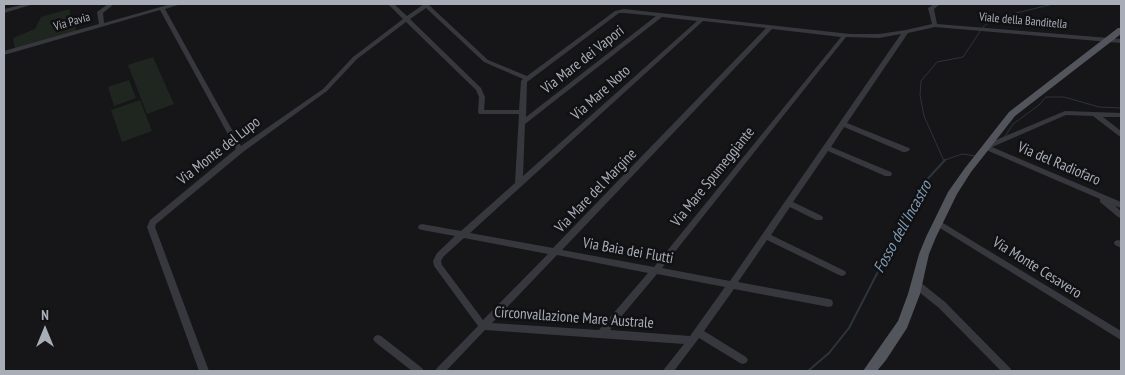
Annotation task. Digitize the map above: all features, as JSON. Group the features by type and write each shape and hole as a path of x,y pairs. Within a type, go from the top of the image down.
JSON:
{"main road":[{"path":"869,371 900,330 917,285 924,254 938,223 953,192 986,147 1012,114 1121,30"}],"street":[{"path":"4,12 31,4"},
{"path":"102,25 100,12 111,4"},
{"name":"Via Pavia","path":"4,53 176,4"},
{"path":"391,4 479,90 482,97 482,112 522,112"},
{"path":"427,4 485,60 527,78"},
{"name":"Via Monte del Lupo","path":"204,371 151,227 153,222 240,150 325,90 356,58 427,4"},
{"path":"519,184 523,83 527,78 616,12 624,11 845,35 879,36 935,25 932,8 936,4"},
{"path":"162,8 240,150"},
{"name":"Via Mare dei Vapori","path":"521,124 660,16"},
{"name":"Via Mare Noto","path":"519,184 700,20"},
{"name":"Viale della Banditella","path":"935,25 1121,41"},
{"name":"Via Mare del Margine","path":"446,369 484,326 771,27"},
{"path":"668,371 732,285 906,32"},
{"name":"Via Mare Spumeggiante","path":"601,334 656,270 845,35"},
{"path":"986,147 1059,115 1070,113 1121,115"},
{"path":"1094,114 1121,134"},
{"path":"844,124 906,150"},
{"name":"Via del Radiofaro","path":"986,147 1121,205"},
{"path":"827,148 888,174"},
{"name":"Circonvallazione Mare Australe","path":"519,184 439,256 438,265 484,326 601,334 695,336"},
{"path":"1097,195 1121,215"},
{"path":"789,203 819,218"},
{"name":"Via Monte Cesavero","path":"938,223 1121,336"},
{"name":"Via Baia dei Flutti","path":"422,227 829,303"},
{"path":"766,236 842,273"},
{"path":"917,285 938,301 1007,371"},
{"path":"695,336 743,360"},
{"path":"378,339 419,371"}],"shaded area":[{"path":"69,9 76,31 15,49 13,38 35,29 41,17"},
{"path":"153,57 174,104 147,114 128,65"},
{"path":"129,80 136,98 114,106 108,87"},
{"path":"140,100 152,131 122,142 111,110"}],"waterway":[{"name":"Fosso dell'Incastro","path":"944,161 924,116 920,95 921,81 937,62 963,57 983,27 989,22 1004,16 1053,4"},
{"path":"1004,138 1013,124 1039,105 1046,97 1064,97 1099,107 1121,108"},
{"name":"Fosso dell'Incastro","path":"808,371 829,353 849,328 923,184 945,160 962,154 976,156"}]}
